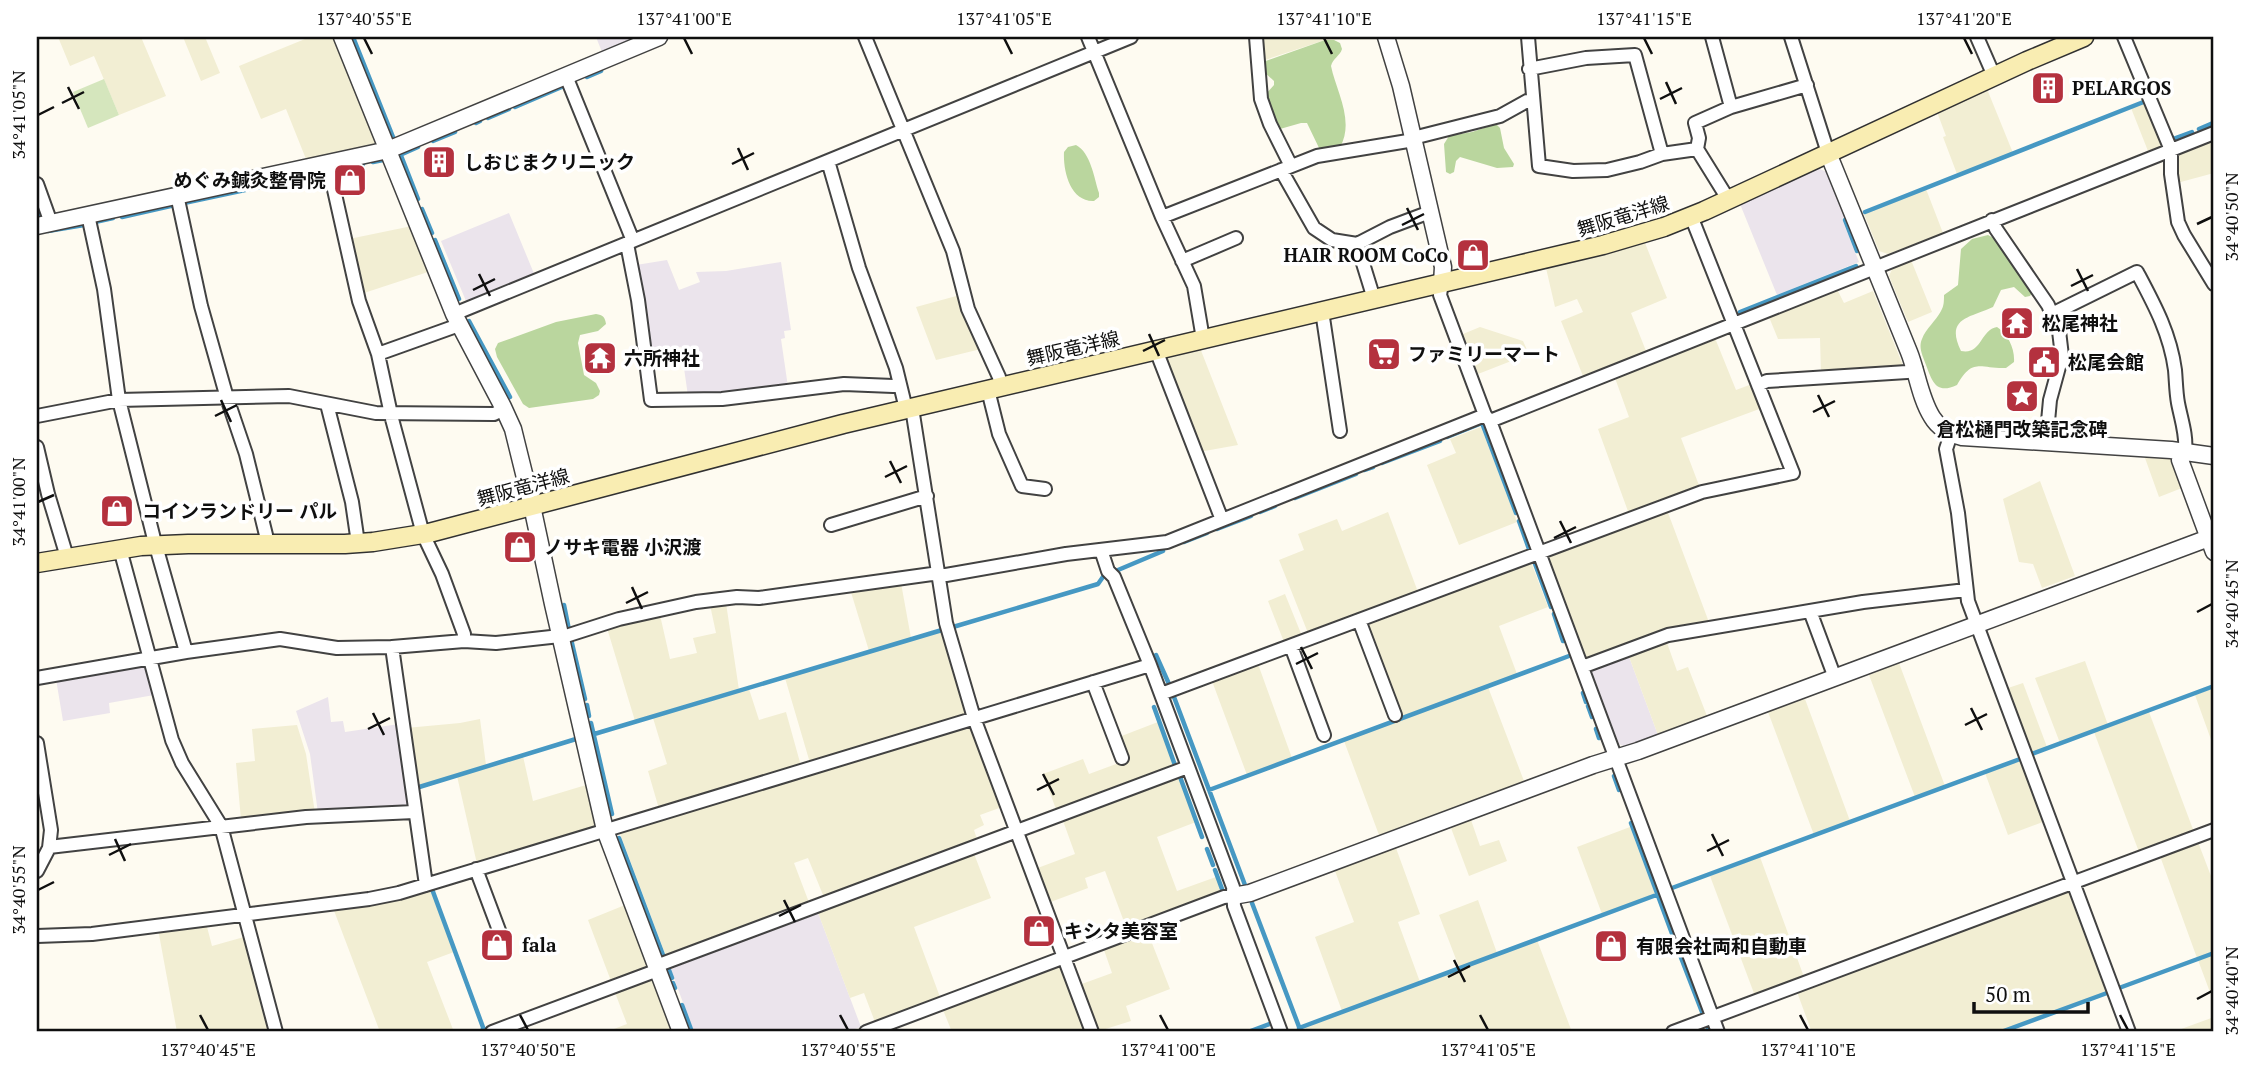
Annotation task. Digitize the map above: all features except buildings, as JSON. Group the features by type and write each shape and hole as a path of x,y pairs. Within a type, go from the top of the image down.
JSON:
{"main road":[{"name":"舞阪竜洋線","path":"37,563 156,545 358,543 423,534 843,424 1613,243 1691,216 2084,37"}],"street":[{"path":"342,37 457,320 504,409 516,441 605,830 681,1032"},
{"path":"37,184 44,224 388,150 659,37"},
{"path":"865,37 953,251 968,309 999,377 995,388 999,434 1022,486 1045,489"},
{"path":"1088,37 1162,218 1194,286 1203,340"},
{"path":"378,354 630,242 1131,37"},
{"path":"1256,37 1261,100 1286,168 1314,228 1332,240 1357,244 1390,227 1430,212"},
{"path":"1386,37 1397,68 1444,271 1440,295 1718,1032"},
{"path":"1528,37 1539,166 1573,171 1607,170 1662,153 1697,149"},
{"path":"1712,37 1731,107"},
{"path":"1791,37 1828,153 1916,369 1933,419 1941,428 1962,438 2183,451 2214,456"},
{"path":"1977,37 1994,76"},
{"path":"2124,37 2171,150 2171,174 2178,222 2214,284"},
{"path":"1529,69 1586,58 1636,55 1662,153"},
{"path":"565,76 630,242 651,400 722,399 844,384 900,385"},
{"path":"1728,199 1697,149 1699,138 1695,123 1731,107 1807,85"},
{"path":"1162,218 1317,156 1414,139 1500,116 1527,101 1532,101"},
{"path":"37,678 280,639 337,648 464,641 496,643 560,636 619,619 696,602 737,597 759,598 1167,542 1734,323 2214,133"},
{"path":"828,161 859,268 909,408 927,496 946,623 974,718 1092,1032"},
{"path":"328,163 359,301 378,354 423,534 447,586 464,641"},
{"path":"177,195 201,306 250,467 266,544"},
{"path":"88,215 104,289 119,400 186,652"},
{"path":"1161,694 1702,492 1793,473 1691,216"},
{"path":"1992,220 2052,314 2059,331 2063,350 2050,400 2046,443"},
{"path":"1182,261 1236,238"},
{"path":"1357,244 1374,299"},
{"path":"866,1032 1224,897 1250,893 1977,625 2213,542 2180,460 2186,441 2167,334 2137,272 2052,314"},
{"path":"1322,311 1340,431"},
{"path":"1156,350 1222,520"},
{"path":"1758,385 1916,369"},
{"path":"37,416 119,400 289,396 376,413 494,414 504,409"},
{"path":"328,404 352,502 358,543"},
{"path":"1951,434 1946,449 1958,513 1968,601 2129,1032"},
{"path":"37,447 67,558"},
{"path":"831,525 927,496"},
{"path":"120,549 177,751 221,826 276,1032"},
{"path":"1101,550 1150,664 1233,887 1234,906 1281,1032"},
{"path":"1582,667 1668,635 1863,602 1966,590"},
{"path":"1810,611 1835,678"},
{"path":"1359,620 1395,715"},
{"path":"1291,646 1324,735"},
{"path":"391,647 426,885"},
{"path":"37,936 92,934 369,899 426,885 1150,664"},
{"path":"1093,682 1122,758"},
{"path":"37,743 51,830 49,847 37,871"},
{"path":"492,1032 1188,767"},
{"path":"49,847 306,817 414,812"},
{"path":"1673,1032 2214,830"},
{"path":"476,869 499,933"}],"shaded area":[{"path":"58,37 141,37 166,96 119,115 94,56 70,66"},
{"path":"183,37 205,37 220,73 201,81"},
{"path":"310,37 334,37 376,143 306,159 286,109 261,119 239,66"},
{"path":"596,37 638,37 602,52"},
{"path":"1259,37 1375,39 1325,40 1262,61"},
{"path":"1987,89 2013,153 1957,174 1937,112"},
{"path":"2146,102 2163,142 2161,146 2148,151 2131,108"},
{"path":"2214,140 2214,173 2177,183 2175,159 2179,154"},
{"path":"1817,168 1827,172 1846,217 1842,219 1859,262 1777,295 1740,204"},
{"path":"1926,189 1943,233 1888,254 1879,251 1864,214"},
{"path":"509,213 535,276 514,285 509,283 466,301 441,241"},
{"path":"412,226 431,271 361,294 349,239"},
{"path":"1645,243 1667,298 1631,313 1646,351 1583,376 1561,321 1583,312 1577,299 1555,307 1546,268"},
{"path":"667,260 679,290 700,282 696,272 726,271 781,262 791,330 784,331 785,338 781,339 788,387 688,396 681,347 649,351 636,265"},
{"path":"1911,260 1932,312 1908,322 1889,276 1893,267"},
{"path":"1837,289 1844,303 1873,291 1904,368 1821,374 1820,338 1778,339 1769,317"},
{"path":"960,295 981,349 936,360 916,307"},
{"path":"1480,327 1523,341 1529,354 1478,374 1463,334"},
{"path":"1715,338 1736,390 1752,384 1762,408 1681,438 1700,488 1629,514 1598,429 1629,417 1615,378"},
{"path":"1200,348 1238,445 1199,452 1161,357"},
{"path":"1481,427 1517,522 1459,545 1427,465 1456,453 1450,439"},
{"path":"2145,458 2171,459 2182,488 2159,497"},
{"path":"2040,481 2075,576 2042,588 2033,564 2019,562 2003,499"},
{"path":"1667,510 1710,625 1588,662 1548,555"},
{"path":"1388,512 1418,592 1308,633 1279,560 1304,550 1298,534 1337,519 1342,531"},
{"path":"1531,562 1548,607 1499,626 1517,674 1399,718 1366,627 1368,623"},
{"path":"901,583 911,638 869,651 850,589"},
{"path":"1285,594 1302,636 1284,642 1268,601"},
{"path":"726,603 739,690 635,721 607,628 660,615 670,659 697,653 693,638 716,633 710,605"},
{"path":"944,631 968,715 810,763 785,678"},
{"path":"1666,640 1677,671 1688,667 1707,716 1658,735 1628,654"},
{"path":"1628,654 1658,735 1623,746 1619,744 1590,668"},
{"path":"2085,661 2108,725 2060,743 2035,678"},
{"path":"145,663 154,695 109,703 110,713 63,721 56,679"},
{"path":"1899,663 1945,786 1915,797 1869,675"},
{"path":"1258,664 1292,758 1247,775 1212,681"},
{"path":"2023,683 2047,747 2032,753 2008,688"},
{"path":"1488,687 1524,781 1379,835 1344,741"},
{"path":"2214,688 2214,748 2195,695"},
{"path":"749,689 759,720 786,712 801,766 659,809 648,771 667,764 653,718"},
{"path":"328,697 331,722 343,721 345,732 399,724 410,809 318,813 310,754 296,711"},
{"path":"1805,699 1850,821 1814,835 1768,712"},
{"path":"2149,712 2194,832 2139,852 2094,732"},
{"path":"480,719 486,765 414,787 406,728"},
{"path":"1158,722 1175,768 1057,812 1043,774 1083,759 1089,774 1127,760 1119,737"},
{"path":"297,725 306,754 315,813 241,820 236,763 255,761 252,729"},
{"path":"968,725 972,727 1002,807 980,815 984,825 974,830 978,842 825,900 808,858 794,863 810,905 667,959 619,831"},
{"path":"523,756 533,801 586,785 596,824 592,829 477,864 457,776"},
{"path":"2020,760 2043,822 2008,835 1985,773"},
{"path":"1178,774 1196,822 1157,837 1177,891 1216,877 1222,891 1126,927 1105,871 1085,878 1088,888 1048,903 1035,869 1075,854 1062,818"},
{"path":"1471,820 1480,846 1499,840 1507,861 1469,876 1451,828"},
{"path":"1630,827 1655,894 1602,914 1577,847"},
{"path":"2198,842 2214,884 2214,951 2197,958 2160,856"},
{"path":"1396,848 1420,914 1398,922 1420,982 1342,1011 1315,937 1354,922 1335,871"},
{"path":"973,851 991,898 914,927 940,997 875,1022 864,993 850,998 817,910"},
{"path":"1760,857 1804,977 1755,996 1710,876"},
{"path":"430,888 454,952 427,962 454,1032 380,1032 333,908"},
{"path":"2068,891 2106,992 1998,1032 1806,1032 1811,1030 1797,992"},
{"path":"1478,900 1497,953 1459,967 1439,915"},
{"path":"625,905 648,967 611,981 588,920"},
{"path":"817,910 861,1027 846,1032 694,1032 669,965"},
{"path":"206,923 212,946 244,937 270,1032 177,1032 158,929"},
{"path":"1148,933 1170,989 1126,1006 1131,1021 1096,1032 1079,985 1112,973 1104,950"},
{"path":"1537,940 1572,1032 1307,1032 1305,1027"},
{"path":"2214,954 2214,1003 2198,960"},
{"path":"1059,967 1063,969 1087,1032 952,1032 943,1010"},
{"path":"652,976 673,1032 606,1032 627,1024 614,990"},
{"path":"2214,1017 2214,1032 2173,1032"}],"green space":[{"path":"1325,40 1340,43 1342,49 1331,66 1343,106 1346,127 1340,147 1320,150 1307,123 1280,129 1276,127 1265,95 1274,85 1274,81 1263,71 1263,62"},
{"path":"104,79 119,115 88,128 73,92"},
{"path":"1496,124 1500,128 1504,148 1514,164 1513,167 1497,168 1460,157 1456,161 1454,172 1446,172 1444,144 1449,136"},
{"path":"1076,145 1091,166 1099,193 1099,197 1094,201 1079,196 1067,176 1064,152 1068,147"},
{"path":"1988,235 1999,241 2032,293 2025,297 2014,287 2001,290 1993,307 1968,317 1958,325 1957,340 1961,351 1968,351 1977,346 1991,329 1997,327 2010,342 2014,362 2006,368 1978,366 1968,371 1957,385 1950,388 1940,387 1930,376 1921,352 1921,342 1942,309 1944,295 1958,285 1961,249 1972,239"},
{"path":"596,314 603,317 606,324 598,331 580,335 578,343 584,375 596,383 599,395 593,399 529,408 523,404 497,357 495,349 498,343 556,322"}],"waterway":[{"path":"353,37 393,137"},
{"path":"587,77 601,71"},
{"path":"515,107 564,86"},
{"path":"1865,212 2146,101"},
{"path":"488,118 509,109"},
{"path":"476,123 480,121"},
{"path":"2199,129 2213,123"},
{"path":"433,141 455,132"},
{"path":"2171,136 2173,139 2192,132"},
{"path":"400,155 418,147"},
{"path":"400,153 418,199"},
{"path":"373,162 383,160"},
{"path":"334,171 363,164"},
{"path":"184,203 325,173"},
{"path":"37,205 41,217"},
{"path":"122,217 175,205"},
{"path":"422,209 432,233"},
{"path":"95,222 113,218"},
{"path":"1847,219 1845,220 1857,251"},
{"path":"48,231 84,225"},
{"path":"435,240 459,299"},
{"path":"1740,312 1856,266"},
{"path":"469,321 510,397"},
{"path":"1447,437 1482,423 1516,513"},
{"path":"1382,463 1440,441"},
{"path":"1364,470 1373,467"},
{"path":"1295,498 1356,474"},
{"path":"1260,512 1275,506"},
{"path":"1217,529 1251,516"},
{"path":"1519,521 1529,549"},
{"path":"1184,542 1207,533"},
{"path":"1118,570 1163,551"},
{"path":"1534,561 1551,607"},
{"path":"953,627 1098,584 1105,574"},
{"path":"564,605 569,630"},
{"path":"1554,614 1563,641"},
{"path":"591,735 942,630"},
{"path":"571,639 585,699"},
{"path":"1156,655 1169,684"},
{"path":"1209,790 1569,656"},
{"path":"2032,754 2214,686"},
{"path":"1583,693 1586,702"},
{"path":"1174,697 1245,885"},
{"path":"587,705 589,716"},
{"path":"1588,706 1592,717"},
{"path":"1154,707 1176,768"},
{"path":"591,723 612,814"},
{"path":"1596,729 1599,738"},
{"path":"416,788 576,739"},
{"path":"1672,888 2020,759"},
{"path":"1179,774 1202,837"},
{"path":"1614,776 1619,790"},
{"path":"1631,823 1674,939"},
{"path":"619,838 663,955"},
{"path":"1207,849 1213,865"},
{"path":"1215,870 1222,889"},
{"path":"432,889 484,1030"},
{"path":"1299,1028 1659,894"},
{"path":"1252,903 1301,1032"},
{"path":"2119,988 2214,953"},
{"path":"1680,955 1702,1012"},
{"path":"669,970 672,978"},
{"path":"673,983 675,988"},
{"path":"2001,1032 2107,993"},
{"path":"682,1005 692,1032"},
{"path":"1248,1032 1272,1023"},
{"path":"478,1032 490,1028"}],"place":[{"name":"PELARGOS","path":"2048,88"},
{"name":"しおじまクリニック","path":"439,162"},
{"name":"めぐみ鍼灸整骨院","path":"350,180"},
{"name":"HAIR ROOM CoCo","path":"1473,255"},
{"name":"松尾神社","path":"2017,323"},
{"name":"ファミリーマート","path":"1384,354"},
{"name":"六所神社","path":"600,358"},
{"name":"松尾会館","path":"2044,362"},
{"name":"倉松樋門改築記念碑","path":"2022,396"},
{"name":"コインランドリー パル","path":"117,511"},
{"name":"ノサキ電器 小沢渡","path":"520,547"},
{"name":"キシタ美容室","path":"1039,931"},
{"name":"fala","path":"497,945"},
{"name":"有限会社両和自動車","path":"1611,946"}]}
